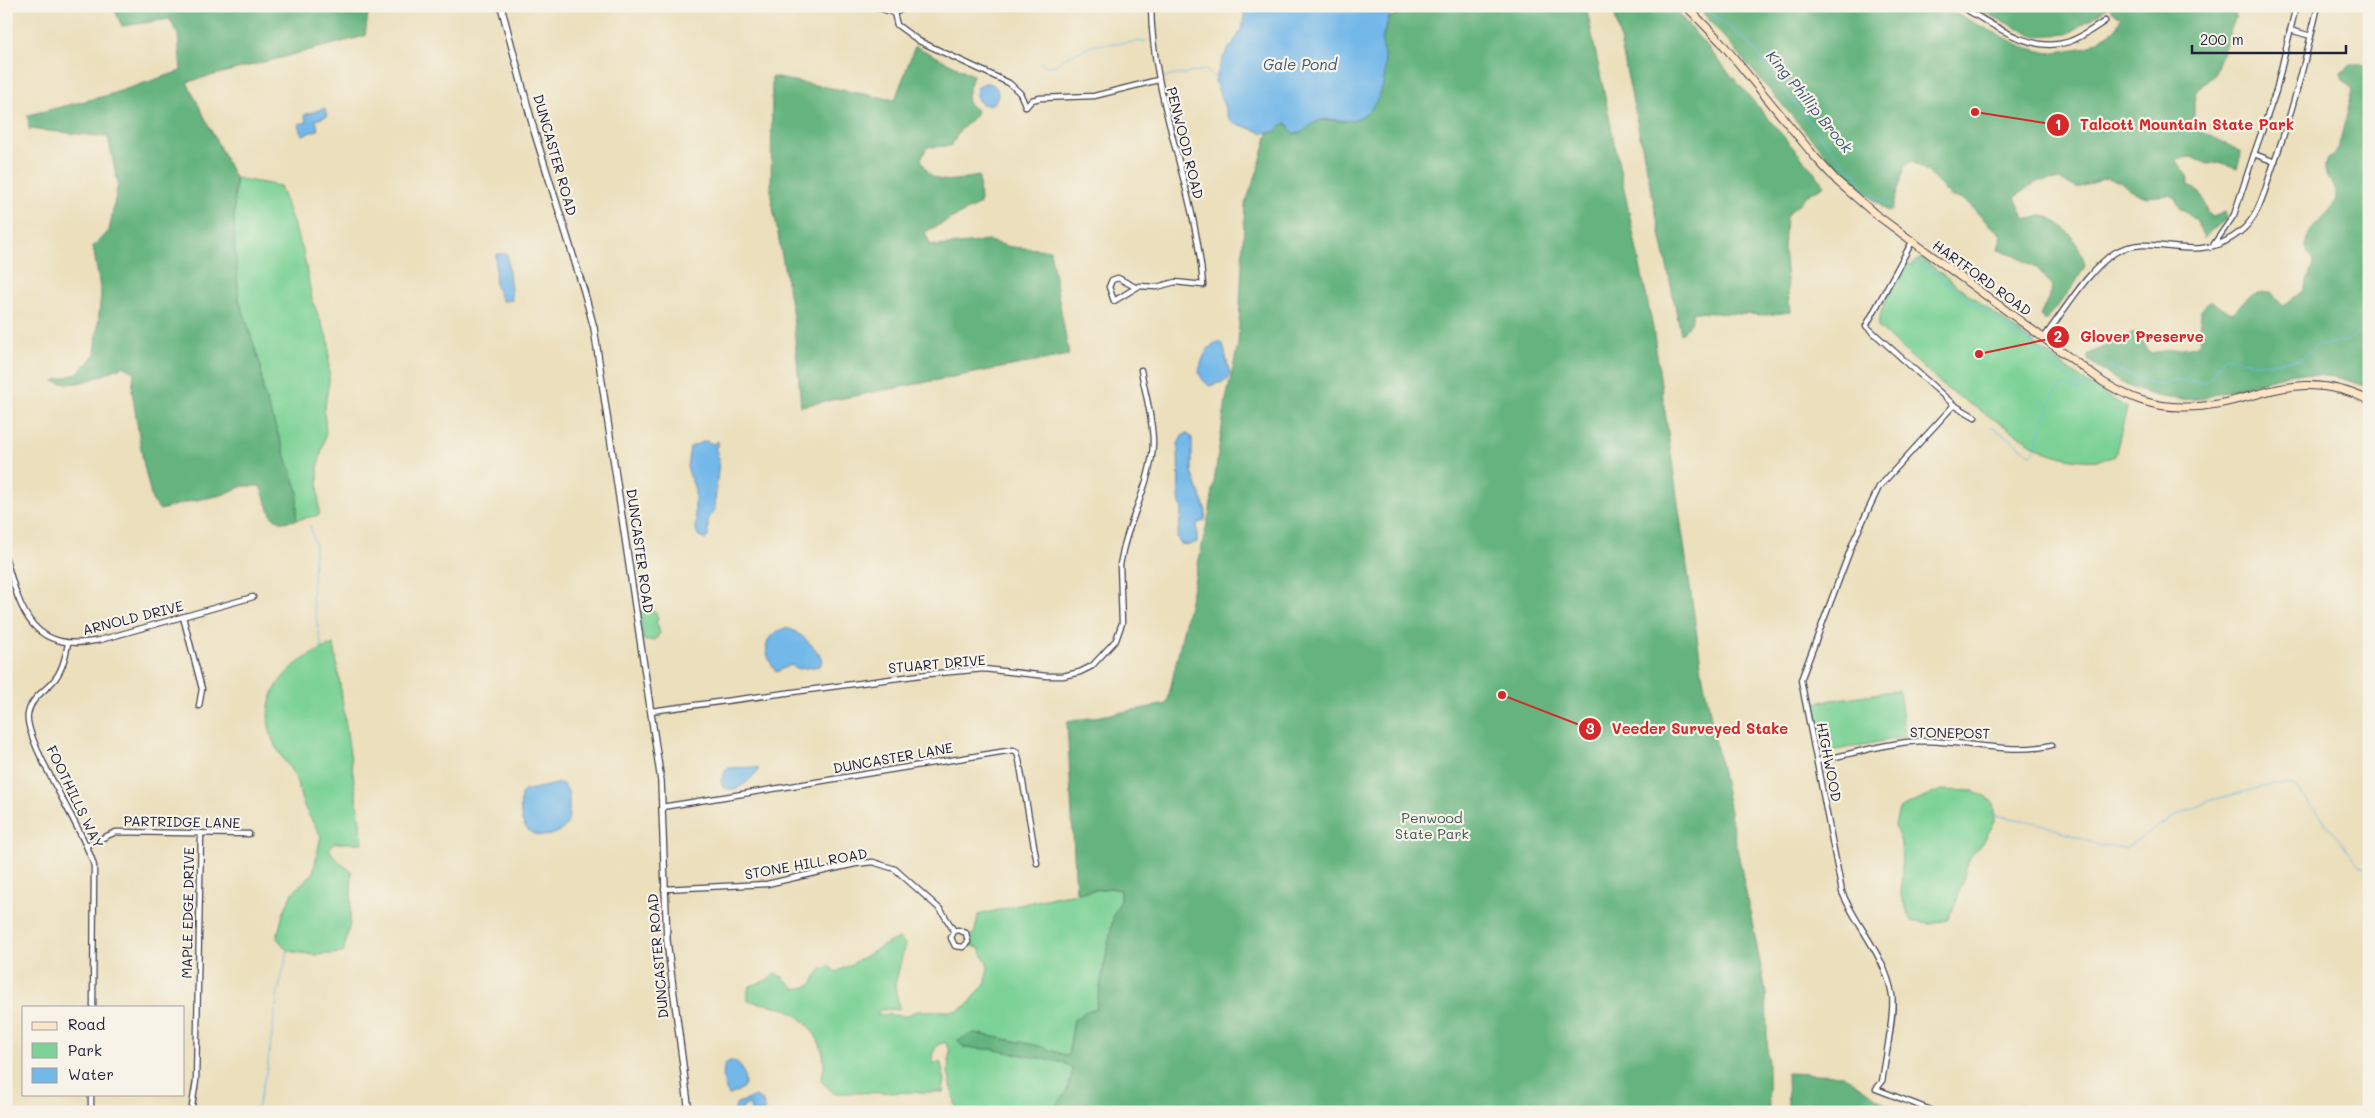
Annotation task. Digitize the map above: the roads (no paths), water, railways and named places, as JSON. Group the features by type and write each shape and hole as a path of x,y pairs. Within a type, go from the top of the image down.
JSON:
{"main road":[{"name":"HARTFORD ROAD","path":"1686,6 1721,42 1820,163 1874,213 2102,382 2133,398 2150,404 2169,407 2198,407 2276,388 2302,385 2337,388 2369,400"}],"street":[{"name":"DUNCASTER ROAD","path":"500,6 540,150 590,313 661,781 664,889 672,989 689,1112"},
{"path":"873,6 894,13 909,6"},
{"name":"PENWOOD ROAD","path":"1135,287 1157,287 1175,282 1202,285 1196,238 1158,80 1151,6"},
{"path":"1960,6 2015,36 2037,44 2052,45 2069,42 2105,21"},
{"path":"2214,244 2234,215 2276,91 2296,6"},
{"path":"2043,339 2097,268 2118,251 2145,244 2187,250 2199,249 2225,242 2234,237 2251,221 2259,206 2296,98 2318,6"},
{"path":"894,13 897,25 919,41 1010,83 1020,93 1026,107 1032,100 1040,98 1094,96 1158,80"},
{"path":"2290,30 2311,36"},
{"path":"2254,154 2275,162"},
{"path":"1912,242 1866,326 1954,405 1975,417"},
{"path":"1118,278 1135,287 1126,295 1114,301 1109,287 1110,282 1118,278"},
{"name":"STUART DRIVE","path":"651,711 928,674 984,669 1063,676 1080,672 1092,666 1116,640 1122,623 1120,565 1150,464 1153,443 1152,426 1141,370"},
{"name":"HIGHWOOD","path":"1936,1112 1876,1089 1882,1082 1892,994 1882,966 1851,912 1842,892 1801,680 1845,564 1879,487 1954,405"},
{"name":"ARNOLD DRIVE","path":"6,559 19,606 27,618 46,635 68,643 100,640 254,597"},
{"path":"183,617 202,689 199,706"},
{"name":"FOOTHILLS WAY","path":"68,643 63,663 55,679 30,704 27,726 92,855 96,878 93,1006"},
{"name":"STONEPOST","path":"1818,761 1913,742 2002,746 2026,750 2052,745"},
{"name":"DUNCASTER LANE","path":"662,807 1013,750 1017,752 1019,760 1038,864"},
{"name":"PARTRIDGE LANE","path":"87,845 116,832 249,834"},
{"name":"MAPLE EDGE DRIVE","path":"191,1112 197,1072 201,833"},
{"name":"STONE HILL ROAD","path":"664,889 767,884 873,862 894,869 905,878 941,910 954,931"},
{"path":"91,1112 92,1096"},
{"path":"1985,1112 2028,1110"}],"water":[{"name":"Gale Pond","path":"1243,6 1391,6 1382,39 1385,63 1384,79 1376,102 1371,109 1353,120 1321,120 1304,131 1293,134 1287,123 1281,125 1277,131 1263,133 1232,122 1228,117 1215,81 1226,53 1241,30 1244,18"},
{"path":"987,83 995,86 998,94 995,102 987,105 979,102 976,94 979,86"},
{"path":"325,108 327,116 316,120 318,130 302,135 299,124 307,122 304,115"},
{"path":"507,254 512,300 502,301 495,284 496,255"},
{"path":"1218,342 1223,344 1230,374 1226,381 1209,386 1199,373 1200,368 1207,350"},
{"path":"1187,433 1192,438 1192,472 1206,511 1205,520 1197,524 1197,542 1189,545 1181,544 1177,538 1182,509 1179,499 1178,444 1182,436"},
{"path":"706,441 713,444 718,441 718,446 715,447 719,459 714,512 708,520 708,537 705,540 698,535 695,526 697,521 695,516 695,490 687,467 690,447"},
{"path":"786,628 802,636 812,646 822,660 820,666 799,669 791,665 776,672 767,652 768,640 778,631"},
{"path":"756,767 759,769 743,785 733,789 723,787 721,781 727,768"},
{"path":"561,783 566,787 569,795 569,818 567,823 558,832 546,836 533,834 523,822 521,794 524,791"},
{"path":"730,1061 738,1063 740,1066 745,1084 740,1091 729,1095 725,1088 723,1076 725,1064"},
{"path":"755,1097 763,1101 765,1112 751,1112 748,1104 742,1108 742,1112 734,1112 737,1103"}],"waterway":[{"name":"King Phillip Brook","path":"1701,6 1748,42 1821,137 1856,174 1865,192 1891,205 1892,212"},
{"path":"1040,62 1046,66 1056,65 1064,58 1094,45 1146,41"},
{"path":"1165,77 1206,70 1216,77"},
{"name":"King Phillip Brook","path":"1911,261 1935,273 1957,292 2031,344 2074,382 2086,388 2088,386"},
{"name":"King Phillip Brook","path":"2109,366 2155,386 2175,381 2207,382 2226,356 2252,363 2273,363 2301,359 2317,346 2348,340 2369,324"},
{"path":"1991,427 2032,455 2053,396 2064,385 2079,391 2080,384"},
{"path":"310,525 315,546 312,598 322,648"},
{"path":"1994,815 2038,823 2096,844 2125,848 2170,819 2212,800 2275,784 2294,785 2360,865 2369,869"},
{"path":"256,1112 267,1068 278,992 288,951"}],"place":[{"name":"Talcott Mountain State Park","path":"1975,112"},
{"name":"Glover Preserve","path":"1979,354"},
{"name":"Veeder Surveyed Stake","path":"1502,695"}],"park label":[{"name":"Penwood State Park","path":"1432,826"}]}
